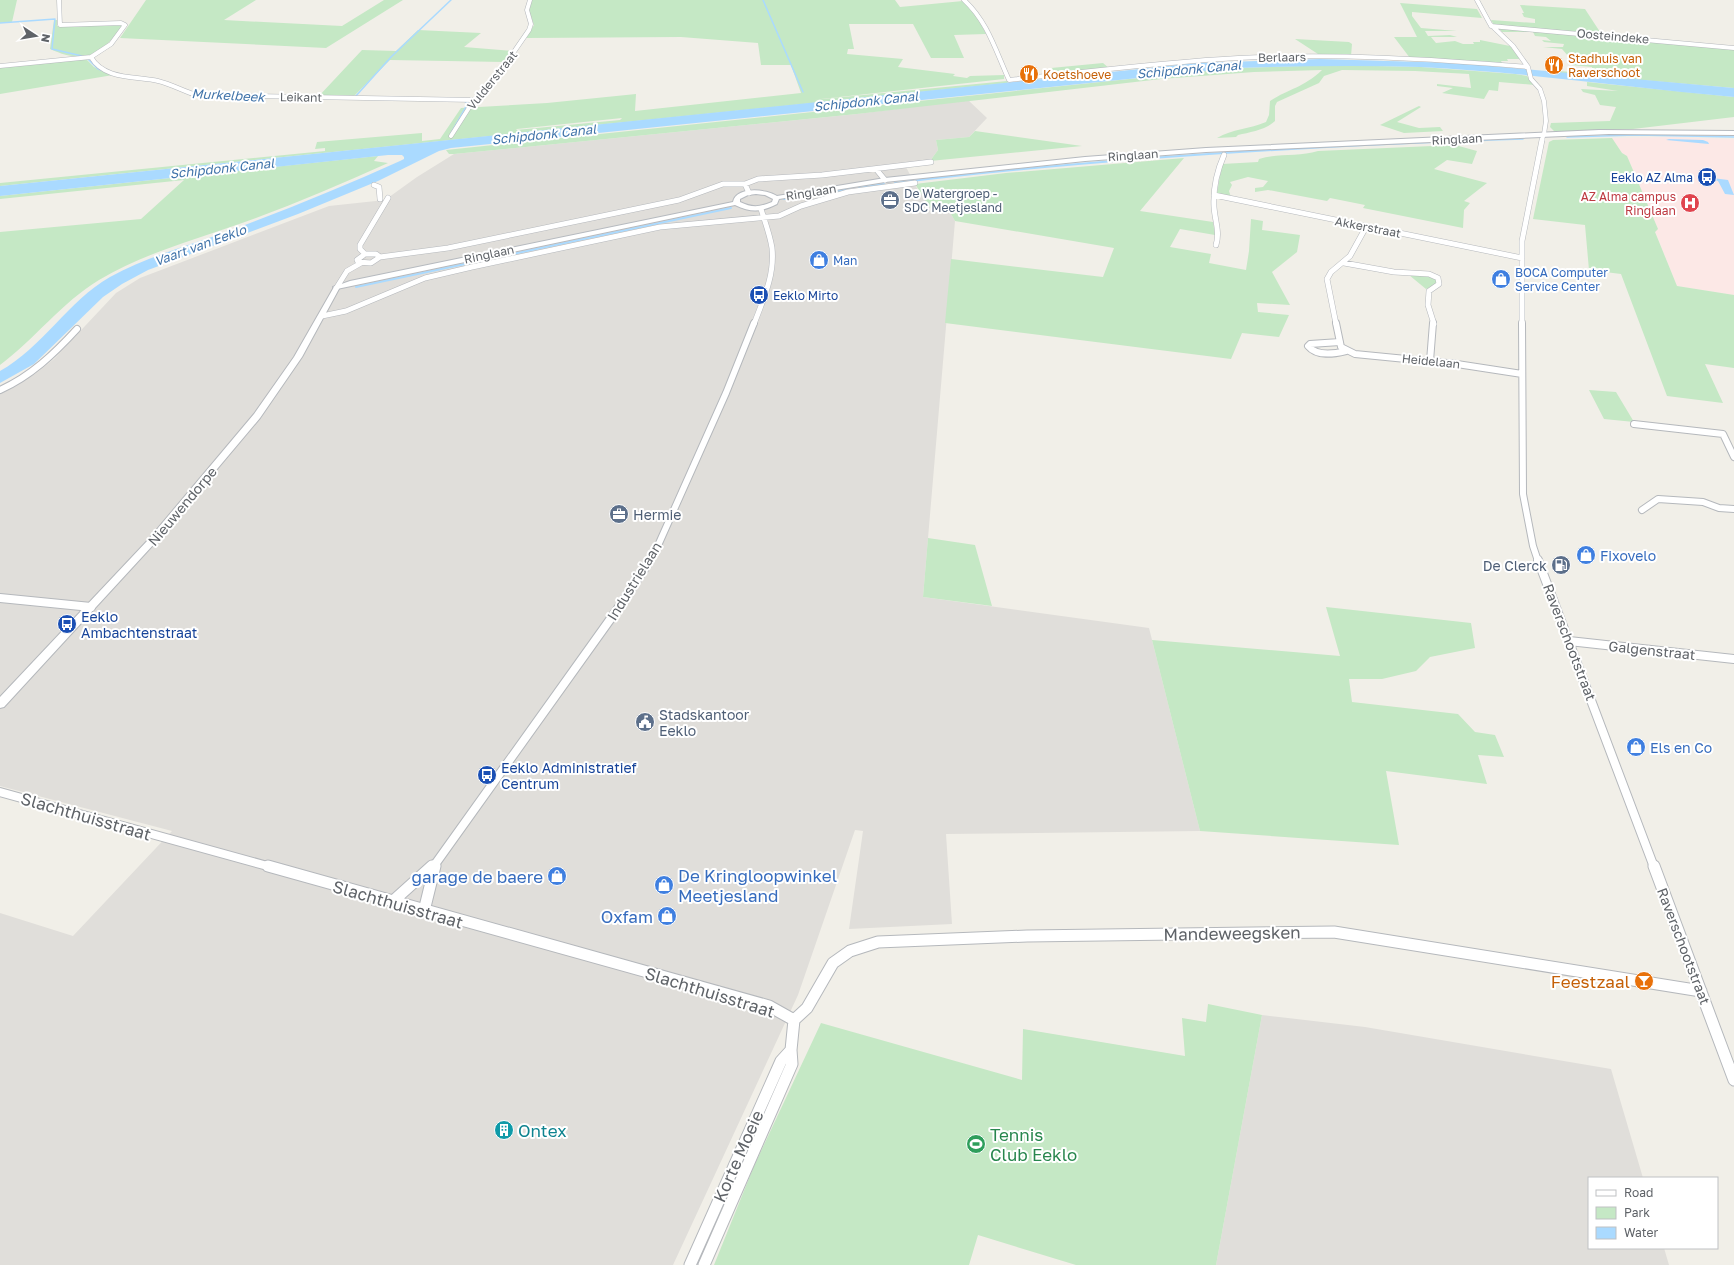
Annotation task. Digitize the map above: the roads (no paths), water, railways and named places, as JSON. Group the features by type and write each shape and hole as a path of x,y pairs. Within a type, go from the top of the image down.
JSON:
{"main road":[{"name":"Ringlaan","path":"736,203 739,196 749,193 764,193 776,198 885,180 1006,166 1129,155 1544,135 1704,132 1734,134"},
{"name":"Ringlaan","path":"1493,138 1607,133"},
{"name":"Ringlaan","path":"337,287 614,227 736,203 747,208 761,209 773,205 776,198"}],"street":[{"path":"0,66 91,57 100,53 112,42 125,25 60,25 59,0"},
{"name":"Vulderstraat","path":"451,136 474,100 491,85 529,30 531,24 527,10 530,0"},
{"name":"Berlaars","path":"964,0 979,18 1009,80 1190,62 1291,57 1391,58 1529,68"},
{"path":"1477,0 1491,26 1513,46 1529,68"},
{"name":"Oosteindeke","path":"1491,26 1734,48"},
{"name":"Leikant","path":"91,57 100,68 112,73 153,79 196,95 474,100"},
{"name":"Raverschootstraat","path":"1529,68 1531,77 1540,90 1544,101 1546,121 1524,224 1522,258 1522,374 1524,494 1526,515 1533,546 1734,1080"},
{"path":"1216,245 1219,237 1214,208 1214,195 1217,169 1224,155"},
{"path":"337,287 347,271 361,263 371,263 380,257 448,248 679,200 723,184 745,184 758,178 810,176 931,162"},
{"path":"876,169 885,180"},
{"path":"764,218 779,216 801,206 848,192 915,183"},
{"path":"745,184 749,193"},
{"path":"374,185 379,187 378,191 380,199"},
{"name":"Akkerstraat","path":"1214,195 1522,258"},
{"path":"365,254 360,249 360,245 388,198"},
{"name":"Industrielaan","path":"392,902 418,877 436,863 619,607 656,550 726,394 765,296 772,269 772,248 761,209"},
{"name":"Ringlaan","path":"322,316 346,311 425,278 472,267 660,227 764,218"},
{"path":"1344,262 1350,256 1366,227"},
{"path":"361,263 357,260 365,254 376,254 380,257"},
{"path":"1344,262 1394,272 1429,274 1438,278 1439,284 1430,291 1428,305 1434,325 1430,361"},
{"name":"Heidelaan","path":"1344,262 1331,272 1328,280 1342,347 1355,354 1430,361 1522,374"},
{"name":"Nieuwendorpe","path":"0,704 151,542 268,402 288,373 322,316 337,287"},
{"path":"0,390 33,373 43,365 77,329"},
{"path":"1634,424 1723,434 1734,457"},
{"path":"1642,510 1658,499 1703,502 1719,508 1734,509"},
{"path":"0,598 91,607"},
{"name":"Galgenstraat","path":"1569,641 1734,659"},
{"name":"Slachthuisstraat","path":"0,792 424,912 769,1006 794,1020"},
{"name":"Industrielaan","path":"424,912 436,863"},
{"name":"Mandeweegsken","path":"794,1020 807,1008 833,962 850,951 878,942 1027,936 1334,932 1701,991"},
{"name":"Korte Moeie","path":"704,1265 792,1064 791,1050 794,1020"},
{"name":"Korte Moeie","path":"690,1265 781,1060 791,1050"}],"water":[{"path":"1320,59 1457,63 1734,88 1734,97 1459,69 1374,66 1236,68 451,148 439,151 378,181 298,214 148,270 122,284 103,297 34,364 0,383 0,371 29,350 81,299 110,277 153,258 314,198 400,161 404,159 404,157 402,155 388,155 0,196 0,186 1198,63"},
{"path":"1666,140 1703,140 1709,144"},
{"path":"1705,177 1728,180 1734,195 1725,194 1718,181 1706,179"}],"waterway":[{"path":"355,97 391,57 451,0"},
{"path":"763,0 803,92"},
{"name":"Murkelbeek","path":"0,23 55,19 52,49 82,56"},
{"name":"Murkelbeek","path":"87,58 98,69 104,71"},
{"path":"451,133 468,103 464,101"},
{"path":"1567,137 1636,135 1734,137"},
{"path":"1476,140 1523,139"},
{"path":"895,183 1043,167 1191,155 1339,146 1476,140"},
{"path":"1458,141 1476,140"},
{"path":"1476,140 1487,140"},
{"path":"859,188 884,184"},
{"path":"784,199 849,189"},
{"path":"356,287 731,208"}],"place":[{"name":"Stadhuis van Raverschoot","path":"1554,65"},
{"name":"Koetshoeve","path":"1029,74"},
{"name":"Eeklo AZ Alma","path":"1707,177"},
{"name":"De Watergroep - SDC Meetjesland","path":"890,200"},
{"name":"AZ Alma campus Ringlaan","path":"1690,203"},
{"name":"Man","path":"819,260"},
{"name":"BOCA Computer Service Center","path":"1501,279"},
{"name":"Eeklo Mirto","path":"759,295"},
{"name":"Hermie","path":"619,514"},
{"name":"Fixovelo","path":"1586,555"},
{"name":"De Clerck","path":"1561,565"},
{"name":"Eeklo Ambachtenstraat","path":"67,624"},
{"name":"Stadskantoor Eeklo","path":"645,722"},
{"name":"Els en Co","path":"1636,747"},
{"name":"Eeklo Administratief Centrum","path":"487,775"},
{"name":"garage de baere","path":"557,876"},
{"name":"De Kringloopwinkel Meetjesland","path":"664,885"},
{"name":"Oxfam","path":"667,916"},
{"name":"Feestzaal","path":"1644,981"},
{"name":"Ontex","path":"504,1130"},
{"name":"Tennis Club Eeklo","path":"976,1144"}],"water label":[{"name":"Schipdonk Canal","path":"1189,69"},
{"name":"Schipdonk Canal","path":"866,101"},
{"name":"Schipdonk Canal","path":"544,134"},
{"name":"Schipdonk Canal","path":"222,168"},
{"name":"Vaart van Eeklo","path":"200,245"}]}
